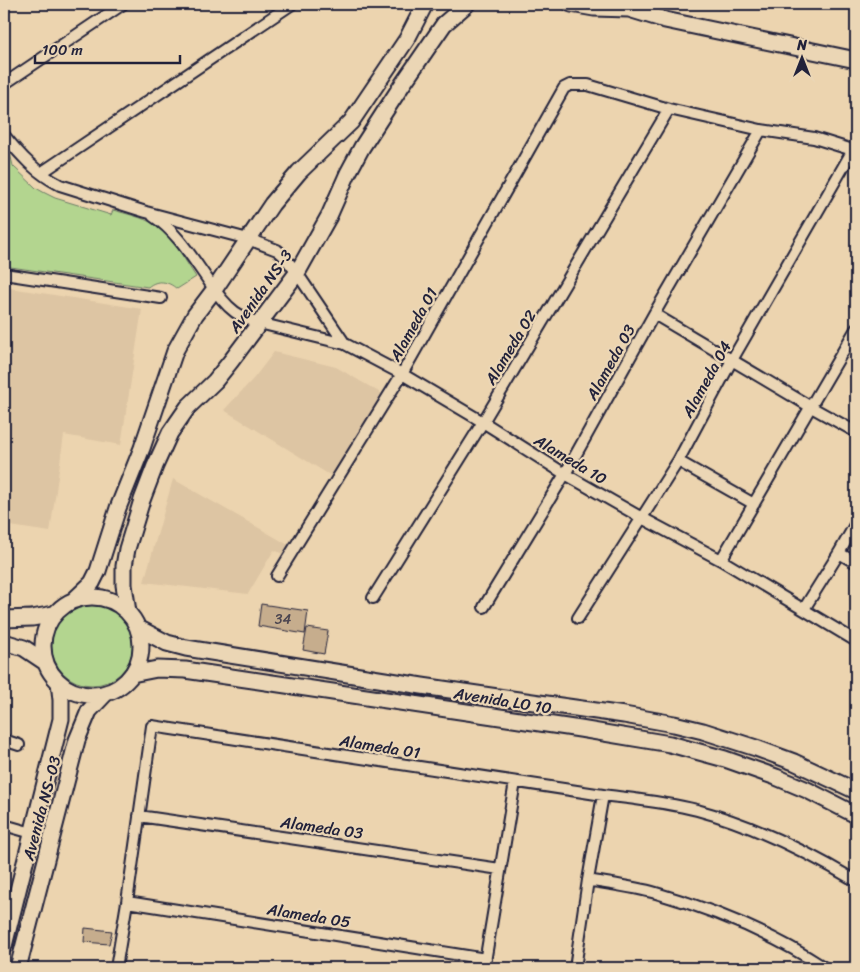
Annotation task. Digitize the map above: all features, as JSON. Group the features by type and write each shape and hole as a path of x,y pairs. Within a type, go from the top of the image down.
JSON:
{"street":[{"path":"4,84 123,4"},
{"path":"40,173 292,4"},
{"name":"Avenida NS-3","path":"54,614 61,607 74,600 92,583 98,571 118,508 142,448 175,351 195,315 272,204 299,172 351,122 407,38 425,4"},
{"name":"Avenida NS-3","path":"128,612 124,585 124,566 127,549 139,508 170,433 184,412 224,371 297,273 329,216 362,147 444,24 467,4"},
{"path":"571,4 594,8 623,6 665,20 856,60"},
{"name":"Alameda 01","path":"277,576 402,374 564,88 570,85 588,85 669,109"},
{"path":"669,109 761,130 814,138 854,150"},
{"name":"Alameda 02","path":"373,598 483,422 669,109"},
{"name":"Alameda 03","path":"484,607 565,474 654,314 761,130"},
{"name":"Alameda 10","path":"4,135 26,161 40,173 57,183 146,212 248,240 277,250 297,273 345,344 402,374 565,474 721,560 856,641"},
{"name":"Alameda 04","path":"578,618 678,461 732,360 854,150"},
{"path":"146,212 174,232 214,290 234,311 260,323 345,344"},
{"path":"4,274 161,298"},
{"path":"654,314 856,432"},
{"path":"721,560 856,329"},
{"path":"678,461 754,504"},
{"path":"804,609 856,523"},
{"path":"839,553 856,563"},
{"name":"Avenida NS-3","path":"74,600 89,597 104,598 128,612 138,628 141,638 139,661 132,674 123,684 106,693"},
{"path":"4,619 32,618 54,614"},
{"path":"54,614 46,627 43,647 45,662 50,671 67,688 82,693 106,693"},
{"name":"Avenida LO 10","path":"138,628 167,642 186,648 422,686 630,716 686,727 745,744 789,760 856,791"},
{"path":"4,642 24,648 45,662"},
{"name":"Avenida LO 10","path":"132,674 157,669 185,670 670,744 725,759 767,774 807,790 856,815"},
{"name":"Avenida NS-03","path":"4,946 8,914 32,833 61,719 59,682"},
{"name":"Avenida NS-03","path":"18,968 77,740 89,711 106,693"},
{"name":"Alameda 01","path":"139,816 152,726 603,795"},
{"path":"4,740 19,744"},
{"path":"485,963 515,782"},
{"path":"578,968 588,880 603,795 665,803 697,810 727,820 763,833 827,864 856,881"},
{"path":"116,968 139,816"},
{"name":"Alameda 03","path":"139,816 500,869"},
{"path":"4,826 32,833"},
{"path":"588,880 654,893 691,904 754,928 825,968"},
{"name":"Alameda 05","path":"127,902 485,963"}],"shaded area":[{"path":"4,287 142,309 121,445 64,435 50,532 4,525"},
{"path":"274,352 336,367 384,395 333,477 224,410 254,378"},
{"path":"173,479 292,547 287,556 274,550 248,594 144,582"}],"green space":[{"path":"4,146 10,153 13,166 36,188 43,192 55,198 111,215 113,210 139,218 161,228 183,256 196,277 177,289 170,284 162,282 151,284 148,287 4,266"},
{"path":"92,603 108,606 121,615 130,628 133,644 130,660 121,673 108,682 92,685 76,682 63,673 54,660 51,644 54,628 63,615 76,606"}],"building":[{"path":"261,604 308,611 305,634 258,626"},
{"path":"307,628 328,631 324,654 303,650"},
{"path":"85,928 112,931 109,944 84,942"}]}
